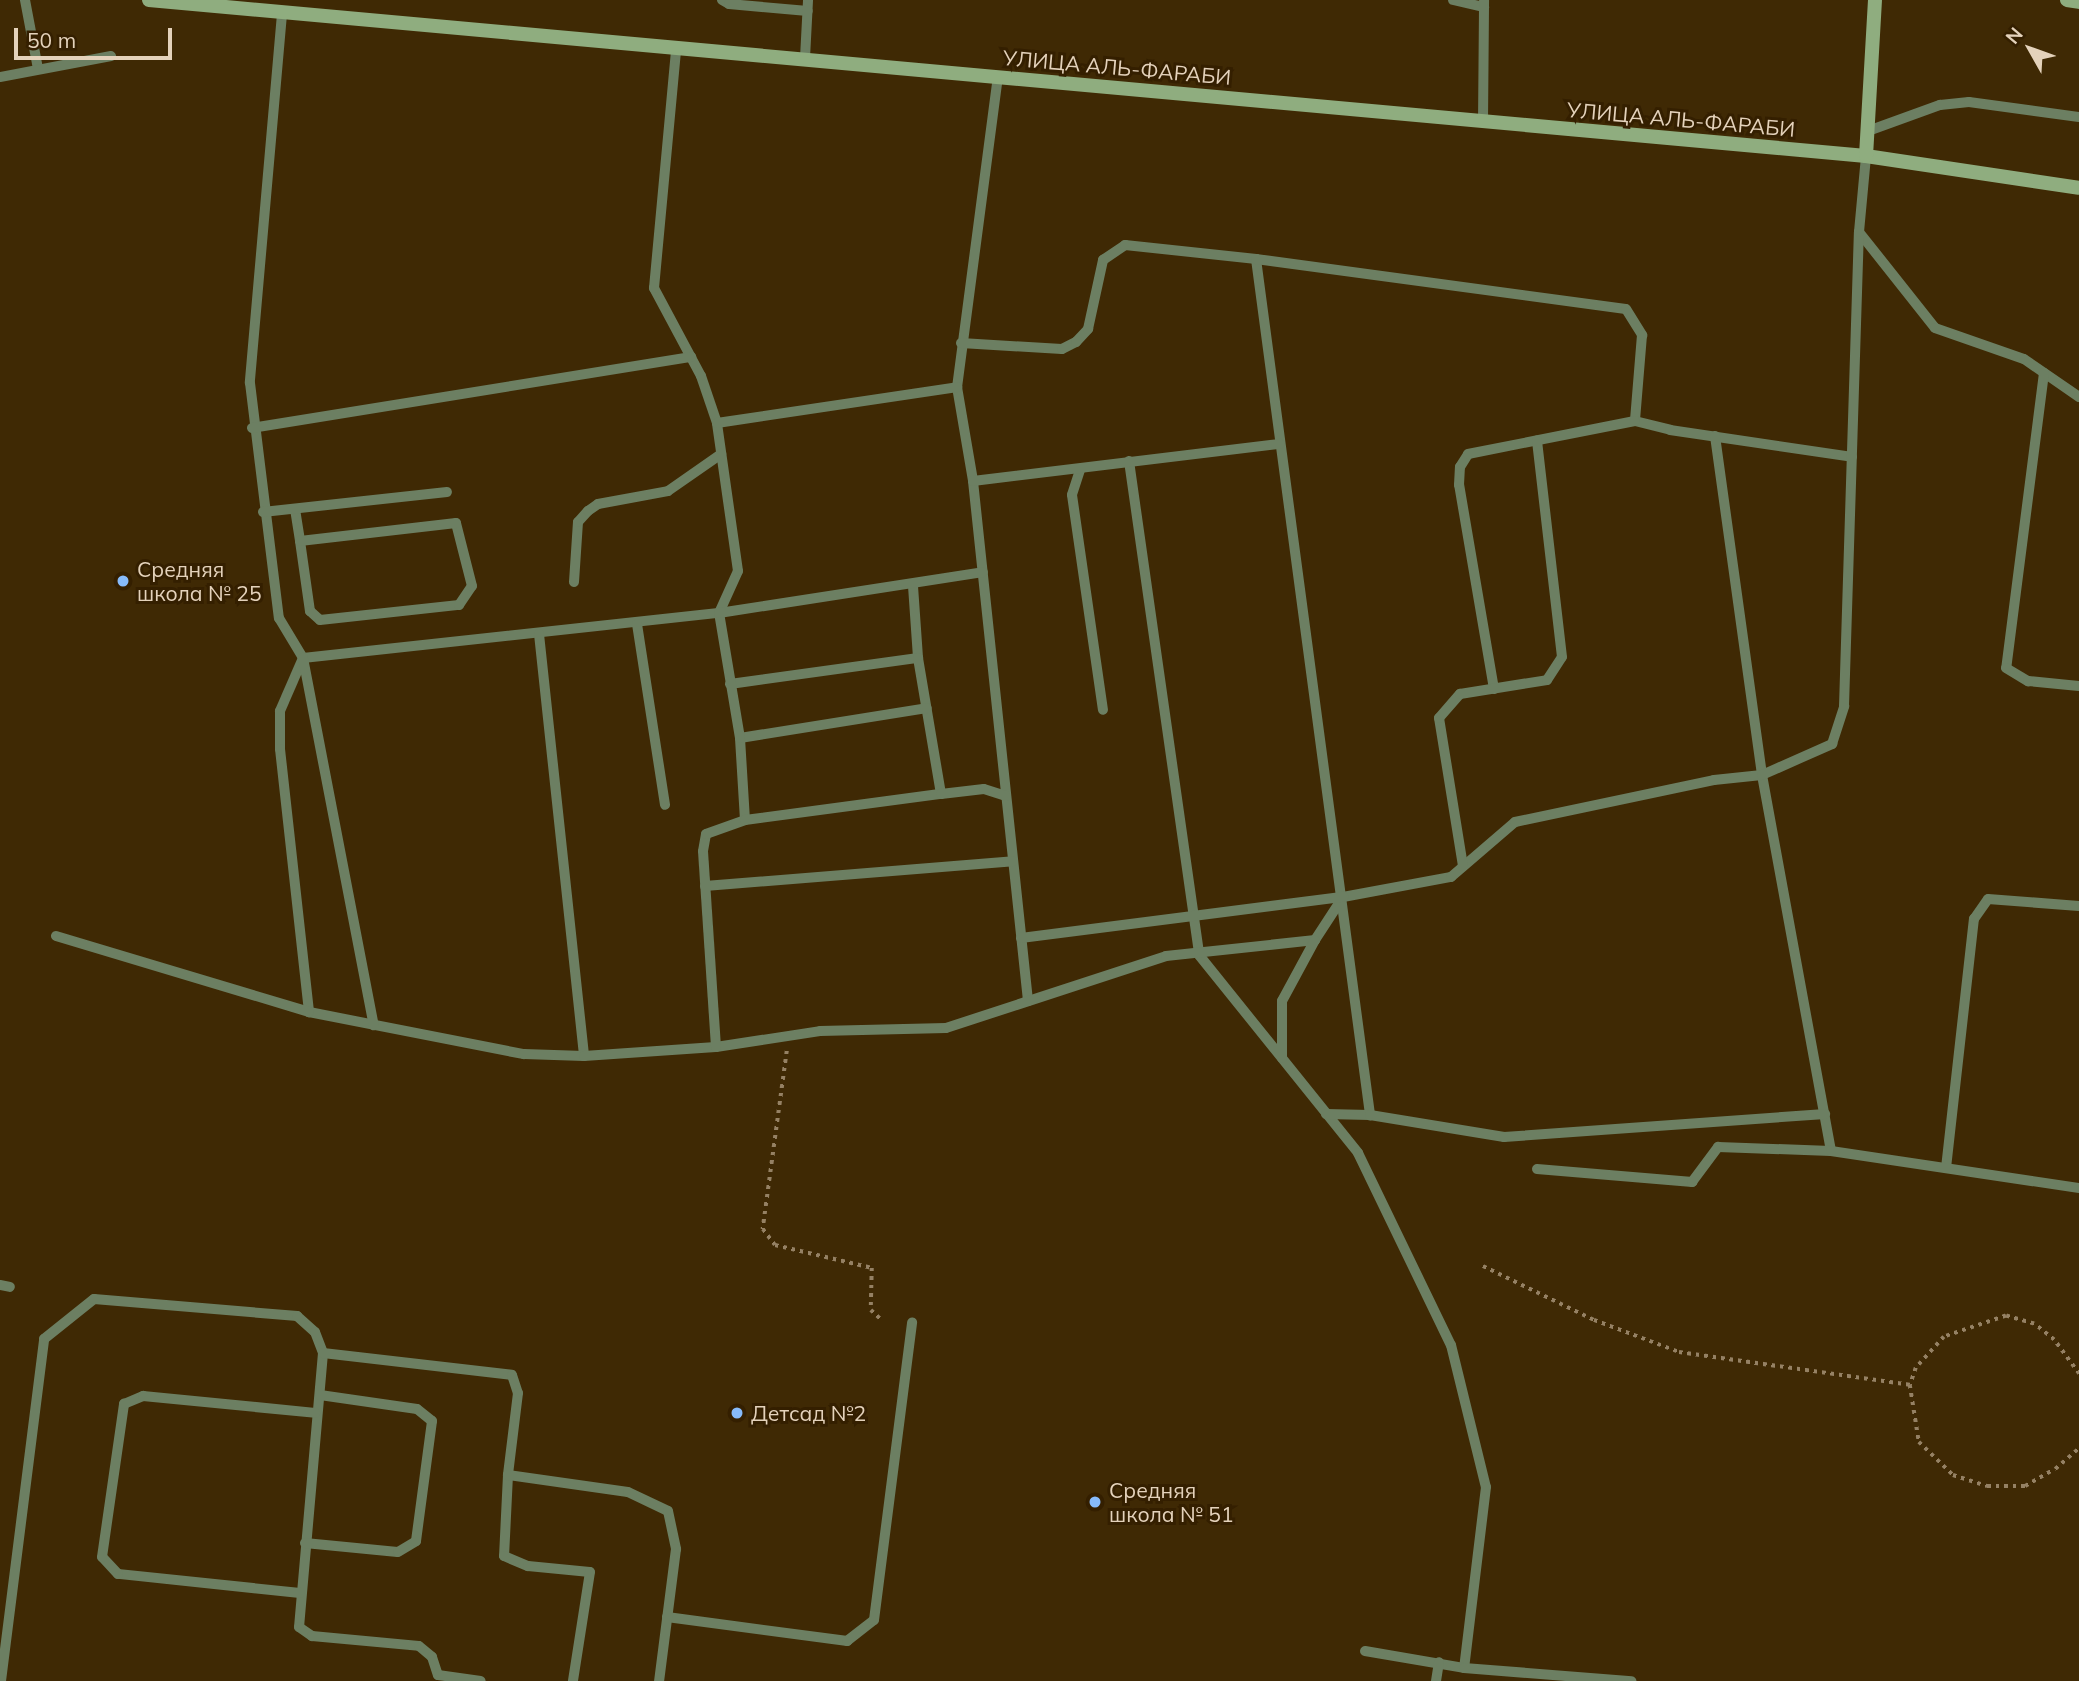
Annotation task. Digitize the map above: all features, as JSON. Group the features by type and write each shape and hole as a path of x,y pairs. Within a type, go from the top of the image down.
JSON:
{"main road":[{"name":"УЛИЦА АЛЬ-ФАРАБИ","path":"149,0 676,50 805,58 1866,156 2079,188"},
{"path":"1866,156 1875,0"},
{"path":"2067,0 2079,2"}],"lane":[{"path":"25,0 38,69"},
{"path":"722,0 729,5 808,6 805,58"},
{"path":"1453,0 1484,4 1483,122"},
{"path":"282,14 250,383 252,428 279,618 303,657 374,1025"},
{"path":"676,50 654,288 691,357 717,423 738,571 719,613 740,738 745,820"},
{"path":"0,77 111,56"},
{"path":"998,76 957,387 973,481 1028,1001"},
{"path":"1868,131 1940,105 1969,102 2079,117"},
{"path":"1021,938 1343,897 1451,877 1515,822 1714,780 1762,775 1832,744 1844,706 1859,232 1866,156"},
{"path":"1859,232 1935,328 2024,359 2079,397"},
{"path":"961,343 1062,349 1076,342 1088,330 1103,260 1125,245 1256,258 1626,309 1642,335 1636,421"},
{"path":"1256,258 1370,1115"},
{"path":"252,428 691,357"},
{"path":"2044,373 2006,668 2028,681 2079,686"},
{"path":"717,423 957,387"},
{"path":"1494,689 1459,485 1460,467 1468,454 1636,421 1852,457"},
{"path":"1715,436 1762,775 1831,1151"},
{"path":"1463,866 1439,718 1460,694 1548,680 1562,657 1537,440"},
{"path":"973,481 1280,444"},
{"path":"574,582 578,522 588,511 598,504 668,491 721,454"},
{"path":"1129,461 1199,955 1358,1153 1451,1345 1486,1487 1464,1668"},
{"path":"1080,470 1072,495 1103,709"},
{"path":"263,512 446,492"},
{"path":"295,509 310,611 320,620 459,605 472,586 462,532 456,523 448,521 300,541"},
{"path":"303,657 637,624 914,586 983,572"},
{"path":"914,586 918,658 941,794"},
{"path":"637,624 665,805"},
{"path":"539,634 584,1056"},
{"path":"303,657 280,711 280,750 309,1012"},
{"path":"730,684 918,658"},
{"path":"740,738 927,708"},
{"path":"716,1047 705,886 706,834 745,820 941,794 984,789 1006,796"},
{"path":"705,886 1013,861"},
{"path":"1282,1058 1282,1001 1315,940 1343,897"},
{"path":"1946,1168 1974,919 1988,898 2079,906"},
{"path":"56,936 309,1012 524,1054 584,1056 716,1047 820,1031 946,1028 1166,956 1199,955 1315,940"},
{"path":"1326,1114 1370,1115 1504,1137 1825,1114"},
{"path":"1537,1169 1692,1182 1717,1147 1831,1151 2079,1188"},
{"path":"1,1681 3,1636 44,1339 94,1299 298,1316 315,1332 323,1353 320,1395 315,1413 299,1627 312,1636 419,1646 432,1657 438,1675 481,1681"},
{"path":"667,1617 847,1641 874,1620 912,1322"},
{"path":"323,1353 512,1375 518,1393 508,1475 504,1556 528,1566 590,1572 573,1681"},
{"path":"305,1543 398,1552 416,1541 432,1422 417,1409 320,1395"},
{"path":"300,1593 118,1574 102,1557 124,1404 143,1396 315,1413"},
{"path":"508,1475 628,1492 668,1511 676,1549 659,1681"},
{"path":"1365,1651 1464,1668 1551,1678 1631,1681"},
{"path":"1436,1681 1439,1662"}],"path":[{"path":"788,1049 763,1229 775,1245 873,1268 871,1310 883,1321"},
{"path":"1483,1266 1594,1321 1679,1352 1910,1385"},
{"path":"2079,1374 2054,1340 2034,1324 2006,1317 1944,1337 1916,1368 1910,1385 1919,1442 1953,1475 1987,1486 2025,1486 2055,1469 2079,1448"}],"place":[{"name":"Средняя школа № 25","path":"123,581"},
{"name":"Детсад №2","path":"737,1413"},
{"name":"Средняя школа № 51","path":"1095,1502"}]}
